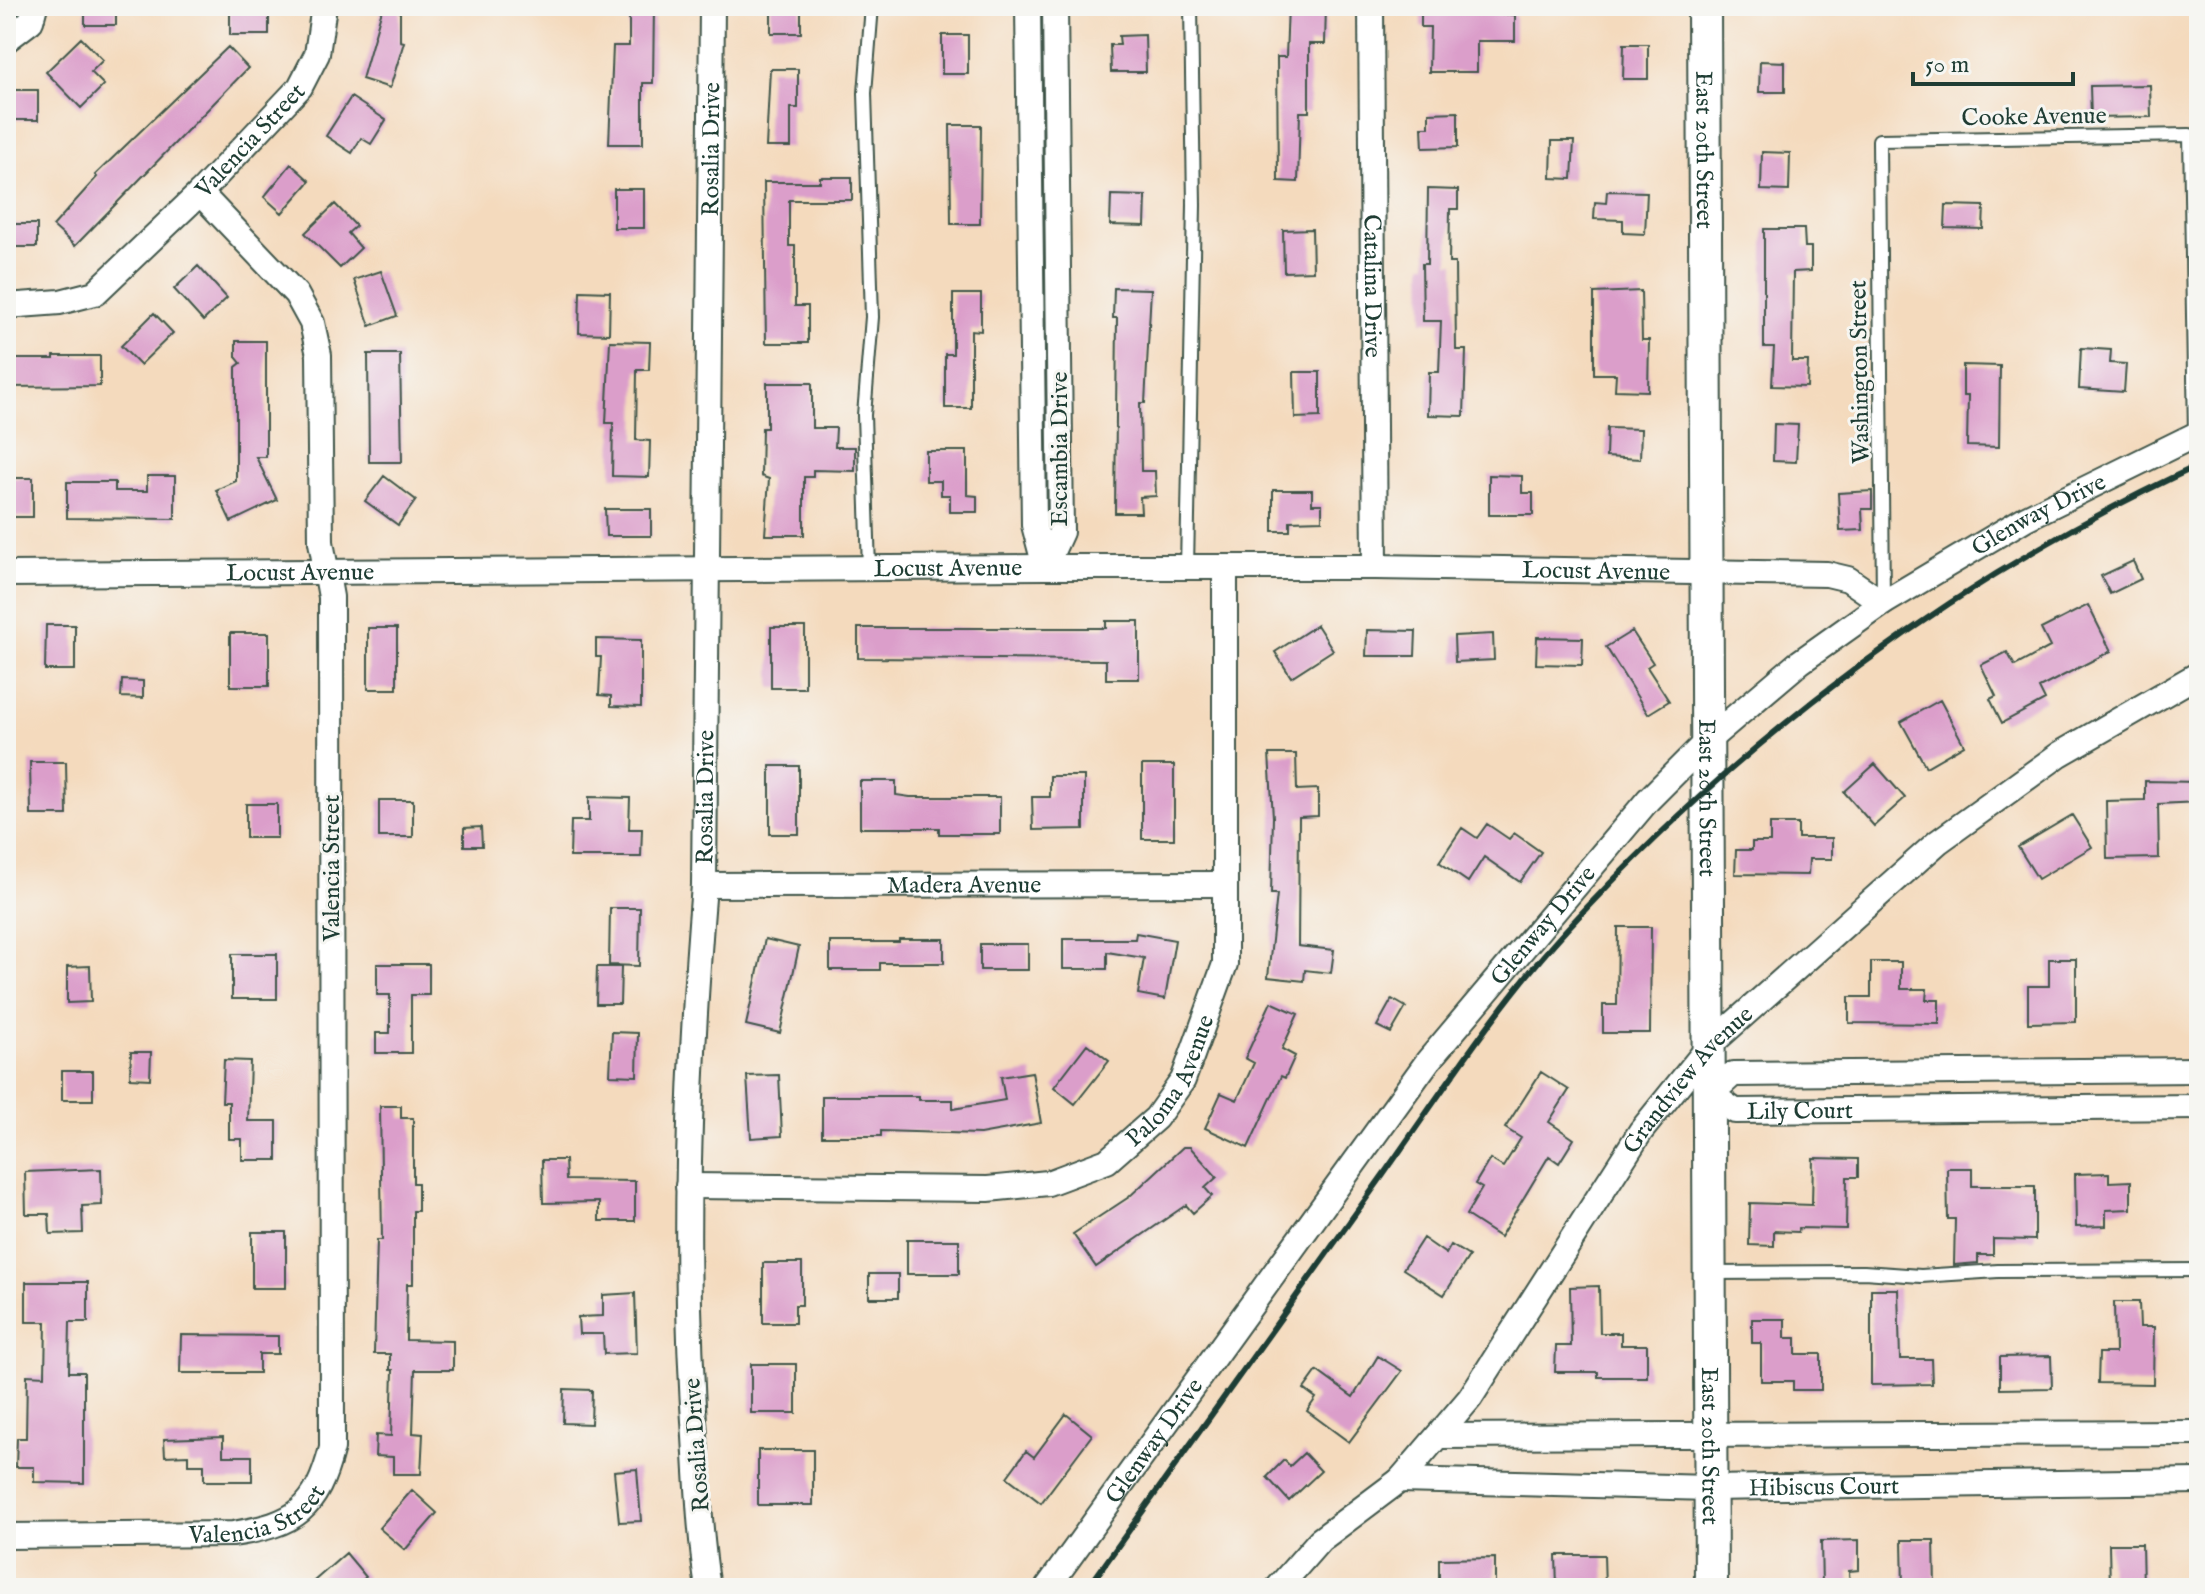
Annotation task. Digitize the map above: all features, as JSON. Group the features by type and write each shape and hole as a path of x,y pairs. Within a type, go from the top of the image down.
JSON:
{"street":[{"path":"6,40 31,21 35,6"},
{"name":"Valencia Street","path":"6,1536 233,1534 270,1528 302,1511 323,1484 332,1448 331,597 321,542 319,355 312,323 296,294 200,193 300,87 317,54 324,6"},
{"name":"Rosalia Drive","path":"708,1588 688,1342 688,1186 695,999 704,885 712,6"},
{"name":"Escambia Drive","path":"1028,6 1034,525 1045,567"},
{"name":"Escambia Drive","path":"1045,567 1061,532 1055,6"},
{"name":"Catalina Drive","path":"1371,6 1375,567"},
{"name":"East 20th Street","path":"1704,6 1711,1044 1711,1588"},
{"path":"6,306 60,302 95,293 200,193"},
{"name":"Glenway Drive","path":"1047,1588 1428,1061 1648,800 1708,740 1800,662 1883,603 2026,518 2197,434"},
{"name":"Locust Avenue","path":"6,574 1375,567 1827,574 1848,579 1883,603"},
{"name":"Paloma Avenue","path":"688,1186 988,1189 1048,1183 1107,1161 1156,1118 1183,1080 1225,964 1225,568"},
{"name":"Grandview Avenue","path":"1278,1588 1320,1540 1400,1480 1470,1398 1641,1131 1711,1044 1938,842 2060,754 2199,674"},
{"name":"Madera Avenue","path":"704,885 1225,884"},
{"name":"Lily Court","path":"2199,1070 1733,1074 1711,1094 1735,1111 2199,1107"},
{"name":"Hibiscus Court","path":"1438,1436 2199,1433"},
{"name":"Hibiscus Court","path":"1400,1480 1710,1488 2199,1481"}],"lane":[{"path":"869,569 864,415 872,317 865,93 872,6"},
{"path":"1187,568 1194,205 1191,6"},
{"name":"Cooke Avenue","path":"1879,140 2190,135 2197,434"},
{"name":"Washington Street","path":"1879,140 1883,603"},
{"path":"1711,1273 1864,1272 1921,1276 1998,1271 2199,1270"}],"building":[{"path":"85,6 116,6 116,25 85,25"},
{"path":"230,6 269,6 269,35 230,35"},
{"path":"383,6 400,6 400,41 404,42 390,88 362,79"},
{"path":"629,6 654,6 653,83 643,83 643,144 609,144 613,46 629,46"},
{"path":"771,6 801,6 801,33 771,33"},
{"path":"1288,6 1326,6 1325,44 1309,44 1309,112 1300,112 1298,182 1278,181 1277,57 1286,57"},
{"path":"1421,9 1515,15 1515,41 1477,41 1477,72 1429,72 1430,27 1421,27"},
{"path":"942,35 968,35 968,74 942,74"},
{"path":"1145,35 1146,72 1111,72 1110,45 1120,45 1119,36"},
{"path":"81,38 103,60 91,72 104,85 81,108 46,72"},
{"path":"1624,44 1648,44 1648,79 1623,79"},
{"path":"228,47 248,68 75,246 53,226 97,177 95,175"},
{"path":"1760,61 1785,62 1785,92 1759,92"},
{"path":"770,69 798,69 798,108 791,108 791,147 766,147"},
{"path":"2150,85 2151,117 2091,118 2090,86"},
{"path":"6,90 38,90 38,120 6,120"},
{"path":"351,97 386,120 371,144 361,138 352,153 326,136"},
{"path":"1458,112 1458,147 1423,148 1422,127 1429,127 1429,113"},
{"path":"950,125 981,125 980,224 951,224"},
{"path":"1552,141 1574,141 1572,179 1551,178"},
{"path":"1762,152 1790,153 1789,191 1761,190"},
{"path":"291,164 310,181 282,213 264,197"},
{"path":"820,177 852,177 852,200 789,200 789,246 795,246 795,306 808,306 808,343 766,343 764,182 820,182"},
{"path":"614,189 644,189 644,228 614,228"},
{"path":"1428,189 1458,190 1458,209 1450,209 1449,263 1455,263 1456,350 1466,350 1464,416 1428,415 1429,372 1439,372 1441,321 1423,321 1422,264 1427,264"},
{"path":"1607,191 1647,192 1645,234 1623,233 1623,220 1594,219 1595,202 1606,203"},
{"path":"1111,195 1146,196 1145,226 1110,225"},
{"path":"335,204 356,226 348,233 361,248 340,268 305,233"},
{"path":"1946,205 1984,206 1983,229 1945,228"},
{"path":"6,224 37,224 37,247 6,247"},
{"path":"1312,229 1313,271 1284,272 1283,230"},
{"path":"1764,229 1804,229 1805,247 1811,247 1811,271 1793,272 1792,361 1808,361 1807,387 1772,386 1774,347 1764,347"},
{"path":"198,266 227,298 203,321 174,289"},
{"path":"381,271 397,316 370,326 354,280"},
{"path":"1114,288 1151,289 1145,403 1140,403 1141,471 1155,471 1156,496 1140,497 1141,513 1115,513 1117,318 1113,318"},
{"path":"580,291 610,292 609,334 579,333"},
{"path":"1641,291 1642,340 1649,340 1648,391 1615,390 1616,374 1594,374 1594,293"},
{"path":"953,294 981,294 981,331 971,330 971,408 945,408 945,354 953,354"},
{"path":"154,313 173,333 140,365 121,346"},
{"path":"236,341 266,341 266,457 256,457 277,500 231,522 216,490 236,481 236,367 241,363 236,357"},
{"path":"610,341 650,342 649,370 637,370 636,440 650,441 649,477 612,476 613,423 606,423"},
{"path":"2081,348 2111,350 2110,363 2126,364 2124,392 2079,389"},
{"path":"368,354 400,354 402,462 369,462"},
{"path":"54,356 100,356 100,386 6,387 6,359 54,359"},
{"path":"1963,365 2000,366 1999,447 1967,446 1968,396 1963,396"},
{"path":"1294,372 1320,372 1320,417 1295,418"},
{"path":"767,383 812,383 812,428 836,428 835,447 855,447 855,471 813,470 813,477 804,477 804,535 765,535 769,479 761,476 762,428 767,428"},
{"path":"1774,424 1798,425 1796,462 1773,461"},
{"path":"1607,428 1641,429 1640,459 1606,457"},
{"path":"926,451 967,451 967,495 977,496 977,512 950,512 950,495 941,495 941,481 926,481"},
{"path":"1489,475 1522,476 1522,493 1533,493 1533,515 1489,515"},
{"path":"147,476 175,476 175,519 67,518 67,482 115,482 115,491 147,491"},
{"path":"384,476 416,500 398,525 365,501"},
{"path":"6,478 33,478 33,517 6,517"},
{"path":"1273,490 1312,490 1312,504 1322,504 1322,520 1290,521 1290,531 1273,531"},
{"path":"1872,491 1872,509 1862,509 1863,530 1840,531 1838,493"},
{"path":"605,509 651,509 651,536 606,536"},
{"path":"2133,561 2141,579 2110,594 2101,576"},
{"path":"2088,605 2111,651 2039,688 2045,700 2002,723 1990,699 1996,696 1981,665 2007,652 2015,666 2050,647 2041,629"},
{"path":"1106,621 1139,621 1139,679 1106,679 1106,660 858,658 858,628 1106,628"},
{"path":"46,625 75,625 75,670 45,670"},
{"path":"1317,625 1333,650 1291,677 1275,652"},
{"path":"771,627 805,627 805,688 771,688"},
{"path":"368,628 397,628 397,689 368,689"},
{"path":"1367,630 1416,631 1415,656 1366,656"},
{"path":"1632,631 1653,663 1647,667 1669,701 1648,714 1606,647"},
{"path":"230,633 269,633 269,686 230,686"},
{"path":"1493,634 1494,660 1455,662 1454,636"},
{"path":"1537,637 1583,638 1582,665 1536,664"},
{"path":"596,639 641,640 641,707 611,706 611,696 599,695 601,657 596,657"},
{"path":"122,680 143,681 143,698 121,697"},
{"path":"1940,700 1964,745 1926,767 1901,722"},
{"path":"1269,754 1296,754 1297,790 1318,789 1318,816 1299,817 1298,946 1334,950 1331,973 1305,970 1304,981 1268,977 1277,894 1271,894 1273,817"},
{"path":"30,762 66,762 67,815 31,815"},
{"path":"1875,764 1905,798 1874,826 1844,792"},
{"path":"1142,765 1174,765 1174,839 1142,839"},
{"path":"770,766 799,766 799,834 770,834"},
{"path":"1050,776 1084,776 1084,829 1033,830 1032,797 1050,797"},
{"path":"860,781 896,781 896,795 910,797 1000,797 1000,834 939,834 939,828 860,828"},
{"path":"2145,781 2199,782 2199,802 2158,804 2159,858 2107,859 2106,801 2145,800"},
{"path":"589,797 630,798 629,829 642,829 641,857 570,857 571,821 589,821"},
{"path":"379,800 413,800 413,837 379,837"},
{"path":"246,804 277,804 277,838 246,838"},
{"path":"2072,815 2092,847 2038,879 2018,847"},
{"path":"1487,824 1509,839 1514,833 1541,852 1520,882 1484,857 1468,882 1439,862 1462,828 1477,838"},
{"path":"1770,824 1798,824 1798,838 1832,838 1832,859 1809,859 1808,875 1735,874 1736,850 1752,850 1752,842 1770,842"},
{"path":"481,827 482,846 464,846 464,828"},
{"path":"610,908 640,908 639,966 609,965"},
{"path":"1618,927 1651,927 1650,1033 1603,1033 1603,1005 1617,1005"},
{"path":"1136,933 1175,940 1165,999 1138,994 1144,958 1107,952 1107,969 1063,969 1063,939 1135,939"},
{"path":"765,939 799,947 780,1033 746,1025"},
{"path":"899,939 944,939 944,963 880,963 880,970 830,970 830,942 899,942"},
{"path":"980,944 1028,944 1028,970 980,970"},
{"path":"232,954 277,954 277,999 232,999"},
{"path":"2049,959 2076,959 2076,1022 2028,1023 2028,986 2049,986"},
{"path":"1871,962 1901,962 1901,989 1927,989 1926,1000 1939,1000 1939,1024 1849,1023 1849,997 1871,997"},
{"path":"377,964 429,964 429,995 411,995 411,1053 376,1053 376,1033 390,1033 390,995 377,995"},
{"path":"90,966 91,1002 67,1003 67,967"},
{"path":"597,967 621,967 620,1004 596,1004"},
{"path":"1392,999 1406,1007 1391,1033 1377,1026"},
{"path":"1271,1002 1298,1014 1282,1049 1295,1056 1285,1078 1281,1076 1248,1148 1205,1128 1221,1093 1237,1100 1254,1063 1245,1058"},
{"path":"612,1032 638,1033 637,1076 610,1075"},
{"path":"1087,1044 1109,1061 1075,1104 1054,1087"},
{"path":"131,1052 151,1052 150,1079 130,1078"},
{"path":"224,1060 250,1061 248,1121 277,1121 277,1160 242,1160 242,1139 229,1139 229,1102 222,1102"},
{"path":"62,1071 93,1071 93,1100 62,1100"},
{"path":"1032,1072 1041,1123 980,1134 881,1131 881,1136 822,1136 822,1096 919,1096 919,1100 953,1100 953,1109 1005,1100 1001,1077"},
{"path":"1541,1072 1569,1090 1549,1122 1574,1139 1559,1163 1549,1156 1500,1237 1466,1215 1482,1188 1475,1184 1490,1159 1503,1167 1521,1138 1505,1128"},
{"path":"779,1075 782,1136 751,1138 747,1076"},
{"path":"380,1106 401,1106 401,1118 413,1118 413,1183 418,1183 418,1211 413,1211 413,1284 407,1284 406,1340 453,1341 453,1370 415,1370 413,1433 423,1434 421,1474 393,1474 393,1457 375,1456 376,1435 391,1436 393,1370 390,1370 390,1354 374,1354 377,1240 382,1240"},
{"path":"1183,1147 1190,1147 1217,1177 1205,1188 1212,1196 1193,1213 1186,1205 1096,1267 1073,1234 1129,1197"},
{"path":"1813,1158 1858,1159 1858,1177 1847,1177 1846,1229 1774,1231 1774,1246 1749,1245 1750,1203 1812,1205"},
{"path":"542,1160 565,1160 566,1180 635,1181 635,1221 599,1221 599,1202 543,1203"},
{"path":"1947,1168 1972,1168 1972,1186 2035,1186 2035,1240 1993,1239 1993,1255 1978,1255 1978,1263 1954,1265 1955,1219 1948,1219"},
{"path":"101,1169 102,1205 82,1206 83,1233 50,1234 49,1214 26,1214 25,1172"},
{"path":"2109,1173 2109,1182 2131,1181 2131,1209 2106,1210 2106,1226 2076,1227 2075,1174"},
{"path":"252,1232 286,1232 286,1288 252,1288"},
{"path":"1423,1238 1446,1254 1451,1245 1469,1256 1444,1295 1403,1269"},
{"path":"907,1240 959,1240 959,1274 907,1274"},
{"path":"763,1263 802,1263 802,1305 795,1305 795,1323 763,1323"},
{"path":"869,1274 898,1274 898,1298 869,1298"},
{"path":"26,1282 88,1282 88,1322 70,1322 69,1372 84,1372 84,1483 34,1482 34,1467 16,1467 17,1438 26,1438 27,1375 45,1376 46,1322 26,1322"},
{"path":"1599,1286 1600,1333 1621,1333 1621,1345 1647,1345 1647,1377 1598,1377 1598,1372 1555,1372 1556,1346 1571,1346 1570,1287"},
{"path":"1871,1289 1898,1289 1900,1359 1931,1359 1932,1384 1871,1385"},
{"path":"635,1293 637,1353 604,1354 603,1334 579,1334 578,1317 603,1316 603,1295"},
{"path":"2114,1302 2139,1302 2140,1327 2154,1327 2153,1384 2098,1383 2099,1353 2115,1353"},
{"path":"1752,1319 1785,1319 1785,1338 1796,1338 1796,1354 1821,1354 1821,1390 1793,1390 1793,1381 1761,1381 1761,1343 1752,1343"},
{"path":"181,1335 278,1336 278,1354 259,1354 259,1373 180,1373"},
{"path":"1378,1356 1402,1371 1349,1442 1307,1411 1316,1398 1304,1389 1317,1371 1353,1397"},
{"path":"2051,1356 2052,1388 2000,1389 2000,1357"},
{"path":"751,1364 796,1364 796,1413 751,1413"},
{"path":"564,1389 592,1390 591,1424 563,1423"},
{"path":"1066,1414 1092,1435 1041,1503 1007,1477 1026,1451 1034,1457"},
{"path":"223,1437 223,1456 252,1456 252,1481 204,1481 204,1465 188,1465 188,1455 165,1456 164,1439"},
{"path":"758,1450 813,1450 813,1505 758,1505"},
{"path":"1304,1453 1321,1471 1289,1501 1267,1477 1284,1460 1290,1466"},
{"path":"637,1469 641,1521 619,1522 614,1471"},
{"path":"412,1490 437,1513 405,1550 379,1528"},
{"path":"1859,1540 1859,1570 1849,1571 1850,1586 1822,1586 1821,1541"},
{"path":"1902,1540 1934,1540 1935,1588 1903,1588"},
{"path":"2109,1544 2142,1544 2143,1588 2110,1588"},
{"path":"346,1553 366,1577 353,1588 306,1588"},
{"path":"1556,1555 1604,1555 1605,1588 1557,1588"},
{"path":"1495,1558 1495,1588 1450,1588 1450,1584 1439,1584 1439,1559"}],"railway":[{"path":"1088,1588 1494,1018 1567,929 1636,858 1782,726 1941,609 2024,557 2110,509 2199,465"}]}
